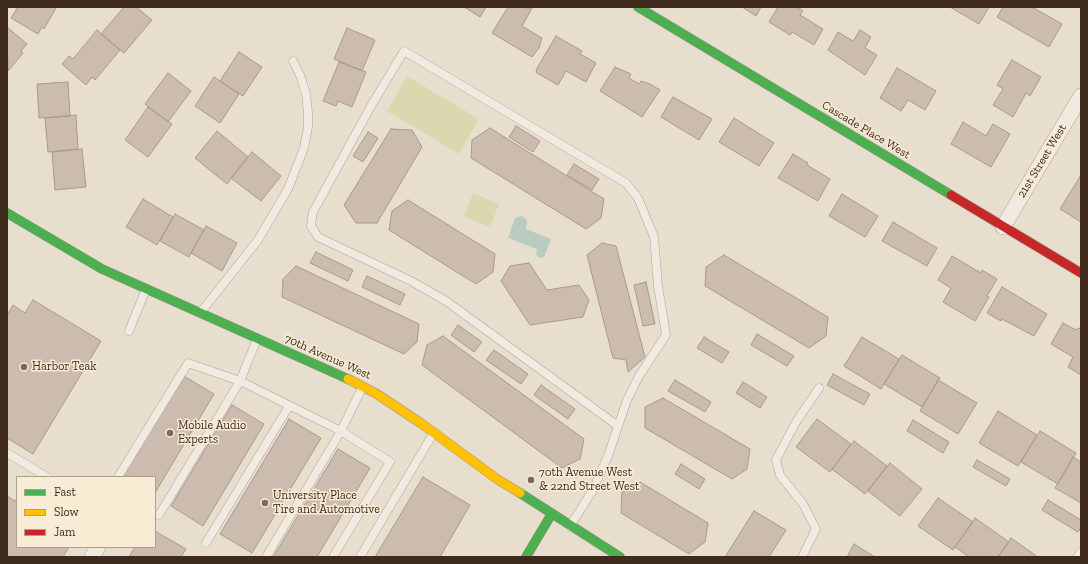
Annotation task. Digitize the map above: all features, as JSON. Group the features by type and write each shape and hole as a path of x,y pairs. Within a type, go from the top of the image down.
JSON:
{"street":[{"name":"Cascade Place West","path":"638,7 1081,273"},
{"name":"21st Street West","path":"1003,227 1081,96"},
{"name":"70th Avenue West","path":"7,213 90,263 257,339 338,373 363,386 396,405 470,461 551,515 620,557"},
{"path":"526,557 551,515"},
{"path":"92,557 97,548"}],"lane":[{"path":"570,526 593,490 608,456 627,400 639,376 666,335 658,286 654,237 638,198 626,183 404,51 371,106 313,212 311,226 318,237 411,281 446,301 618,426"},
{"path":"201,313 258,240 288,189 304,148 308,127 306,94 300,75 293,61"},
{"path":"129,331 146,289"},
{"path":"159,515 240,381 257,339"},
{"path":"119,476 188,363 240,381 341,431 390,462 333,557"},
{"path":"266,557 341,431 363,386"},
{"path":"802,557 816,529 803,504 780,475 776,460 796,422 819,388"},
{"path":"206,543 289,406"},
{"path":"360,557 434,433"},
{"path":"7,453 44,476"},
{"path":"1077,557 1081,552"}],"shaded area":[{"path":"407,76 479,119 459,154 387,111"},
{"path":"473,193 499,204 490,227 464,217"},
{"path":"522,216 527,221 526,229 551,239 544,257 539,258 536,254 537,249 508,238 515,218"}],"building":[{"path":"18,7 56,8 44,29 42,27 38,34 11,18"},
{"path":"124,7 136,7 152,20 124,53 101,34"},
{"path":"464,7 486,7 480,17"},
{"path":"508,7 532,8 522,26 542,38 539,48 532,57 492,33"},
{"path":"742,7 761,7 756,16"},
{"path":"778,7 797,7 803,11 800,15 823,29 814,45 792,32 790,35 769,22"},
{"path":"950,7 989,7 979,24"},
{"path":"1003,7 1032,7 1062,24 1049,47 997,17"},
{"path":"7,27 27,44 21,51 23,53 8,71"},
{"path":"347,28 375,40 362,71 334,59"},
{"path":"97,30 120,50 95,80 92,77 86,85 62,64 69,56 73,59"},
{"path":"860,30 871,37 865,48 877,55 865,75 828,50 838,32 853,41"},
{"path":"556,36 582,51 580,54 596,63 586,82 566,71 558,85 537,73 536,70"},
{"path":"239,52 262,67 243,96 220,81"},
{"path":"1012,60 1041,77 1030,96 1026,93 1013,117 993,105 1003,89 997,85"},
{"path":"339,62 366,72 352,107 338,101 336,106 323,101"},
{"path":"615,67 631,74 629,78 639,84 641,81 660,90 642,117 600,91"},
{"path":"897,68 936,91 925,110 908,100 901,111 880,98"},
{"path":"168,73 191,91 168,122 145,104"},
{"path":"214,77 239,94 220,123 195,106"},
{"path":"68,82 70,116 39,118 37,84"},
{"path":"673,97 712,119 699,140 661,117"},
{"path":"148,107 172,124 148,157 125,140"},
{"path":"76,115 78,149 48,152 45,118"},
{"path":"734,118 774,143 759,166 719,142"},
{"path":"963,122 986,136 993,124 1010,134 991,167 951,144"},
{"path":"516,126 540,141 533,152 509,137"},
{"path":"490,128 604,199 601,218 586,229 471,158 472,140"},
{"path":"391,129 412,130 422,147 377,223 356,223 344,205"},
{"path":"217,131 248,157 227,184 195,158"},
{"path":"368,132 378,138 363,162 353,156"},
{"path":"82,149 86,187 55,190 52,152"},
{"path":"252,152 281,176 261,201 231,178"},
{"path":"793,154 808,163 807,165 830,179 818,201 778,178"},
{"path":"574,164 599,179 592,190 567,175"},
{"path":"1081,175 1081,222 1060,209"},
{"path":"842,194 878,216 865,237 829,216"},
{"path":"143,199 173,217 157,245 126,227"},
{"path":"408,200 495,254 493,272 476,284 389,230 392,211"},
{"path":"175,214 204,230 189,257 160,241"},
{"path":"893,222 937,248 927,266 882,241"},
{"path":"206,226 237,243 222,271 191,253"},
{"path":"602,243 616,246 645,357 628,372 626,360 613,358 587,255"},
{"path":"316,252 353,270 348,281 310,263"},
{"path":"724,255 828,317 826,336 809,348 705,286 706,267"},
{"path":"952,256 981,273 982,270 997,279 987,296 989,297 975,321 943,302 951,288 938,280"},
{"path":"529,263 547,290 579,285 589,300 583,317 530,325 501,281 510,266"},
{"path":"296,266 419,324 417,342 404,354 282,297 283,279"},
{"path":"367,276 405,294 400,305 362,287"},
{"path":"646,282 655,324 643,326 634,285"},
{"path":"1002,287 1047,314 1034,336 1002,319 1001,321 987,313"},
{"path":"33,300 101,341 33,454 7,438 7,315 13,305 25,313"},
{"path":"1063,323 1076,330 1078,328 1081,329 1081,375 1068,367 1073,357 1051,344"},
{"path":"458,325 482,342 474,352 451,335"},
{"path":"757,334 794,356 787,366 751,345"},
{"path":"443,336 584,439 580,459 562,468 422,365 427,345"},
{"path":"704,337 729,352 722,363 697,348"},
{"path":"862,337 899,359 881,389 844,366"},
{"path":"494,350 528,374 521,384 486,360"},
{"path":"902,355 940,378 922,407 884,384"},
{"path":"833,374 870,394 864,405 827,385"},
{"path":"182,375 214,394 156,491 156,476 121,476"},
{"path":"675,380 711,402 705,412 668,391"},
{"path":"938,380 977,403 958,434 920,411"},
{"path":"743,382 767,397 760,408 736,393"},
{"path":"541,385 575,409 568,419 534,395"},
{"path":"663,398 750,449 747,469 732,479 645,428 645,407"},
{"path":"232,405 264,424 203,526 171,506"},
{"path":"998,411 1037,435 1018,466 979,443"},
{"path":"289,419 321,438 252,553 220,534"},
{"path":"817,419 851,444 830,472 796,447"},
{"path":"913,420 949,442 943,453 907,431"},
{"path":"1040,431 1076,453 1058,484 1021,462"},
{"path":"854,441 887,466 865,494 832,469"},
{"path":"338,449 370,468 317,557 273,557"},
{"path":"1073,457 1081,462 1081,503 1055,488"},
{"path":"977,460 1010,479 1006,486 973,467"},
{"path":"890,463 922,489 900,516 868,491"},
{"path":"681,464 705,479 699,489 675,474"},
{"path":"423,477 470,505 440,557 375,557"},
{"path":"640,482 708,523 705,542 689,554 621,513 622,492"},
{"path":"7,496 15,501 16,500 16,548 68,548 63,557 7,557"},
{"path":"938,498 973,522 953,550 918,526"},
{"path":"1048,500 1081,520 1081,527 1078,532 1042,510"},
{"path":"754,511 786,530 769,557 725,557"},
{"path":"975,518 1009,542 998,557 969,557 955,547"},
{"path":"156,532 186,549 181,557 129,557 134,548 156,548"},
{"path":"1011,538 1038,557 998,557"},
{"path":"854,544 875,557 847,557"}],"traffic: fast":[{"path":"638,7 951,195"},
{"path":"7,213 102,269 348,379"},
{"path":"520,493 620,557"},
{"path":"526,557 551,515"}],"traffic: slow":[{"path":"348,379 377,394 422,424 497,479 520,493"}],"traffic: jam":[{"path":"951,195 1081,273"}],"place":[{"name":"Harbor Teak","path":"24,367"},
{"name":"Mobile Audio Experts","path":"170,433"},
{"name":"70th Avenue West & 22nd Street West","path":"531,480"},
{"name":"University Place Tire and Automotive","path":"265,503"}]}
